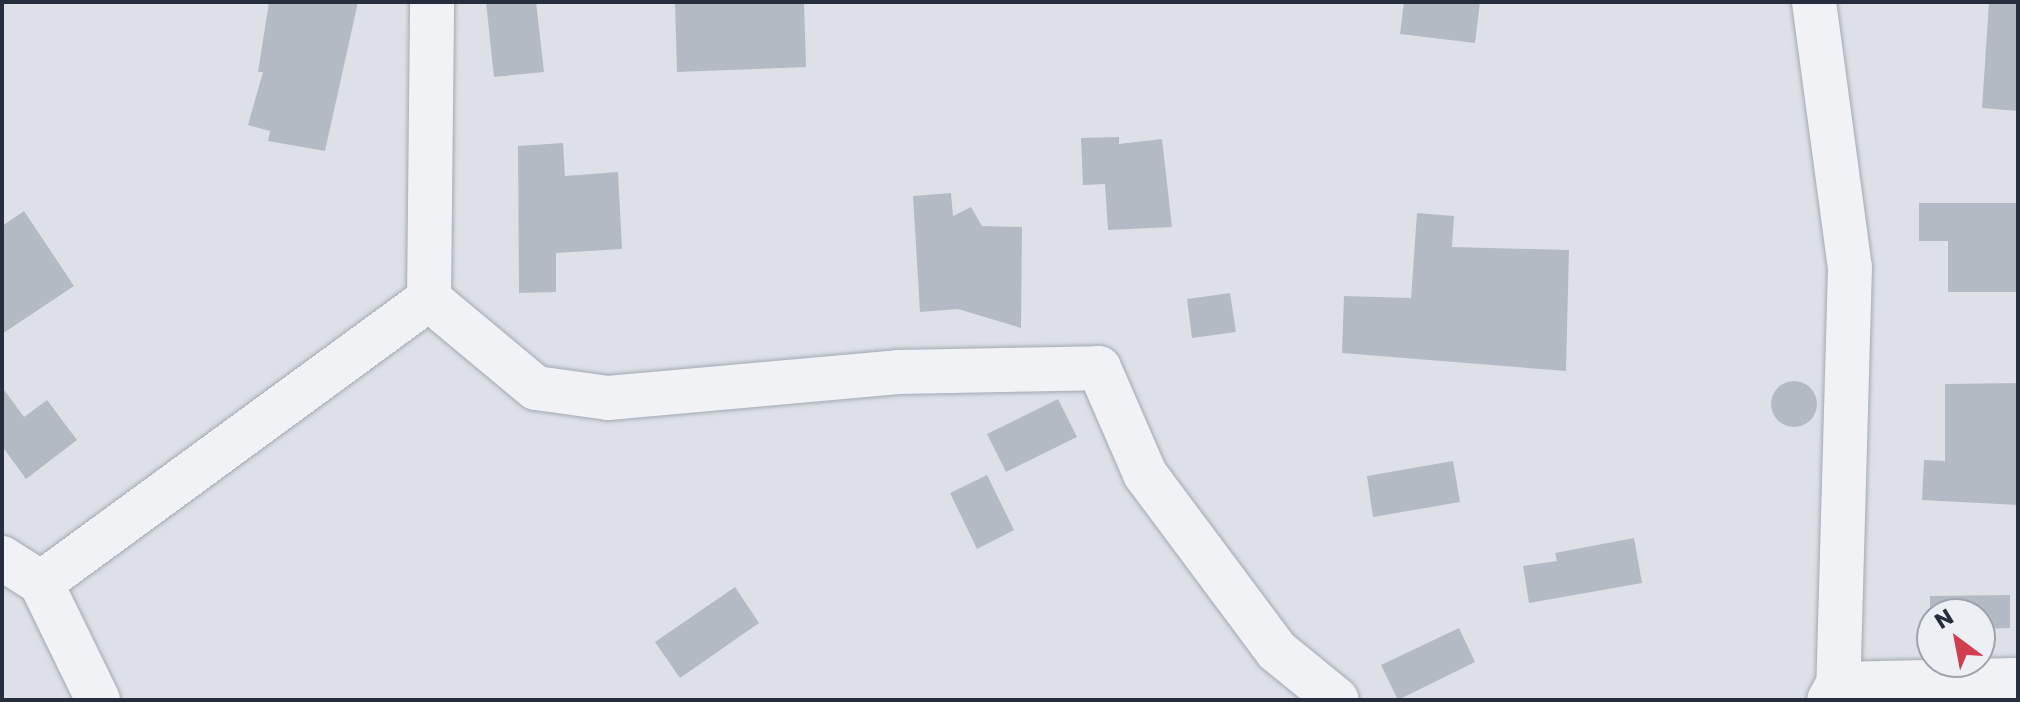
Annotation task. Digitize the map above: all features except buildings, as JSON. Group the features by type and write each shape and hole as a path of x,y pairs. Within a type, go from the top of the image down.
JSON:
{"street":[{"path":"429,299 432,2"},
{"path":"1814,2 1850,267 1833,692 2018,680"},
{"path":"41,583 429,299"},
{"path":"429,299 536,388 608,398 898,372 1099,368 1145,474 1277,651 1337,700"},
{"path":"2,558 41,583 98,700"}]}
